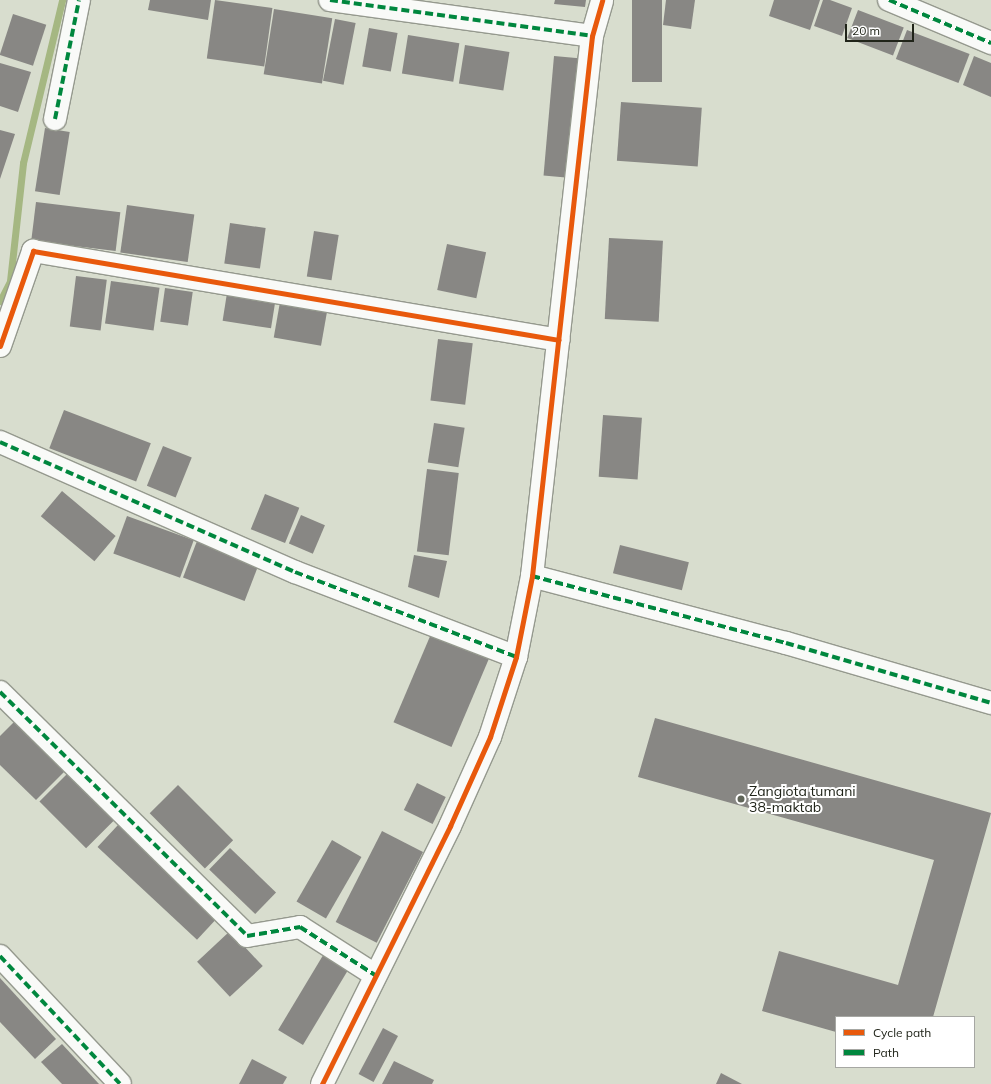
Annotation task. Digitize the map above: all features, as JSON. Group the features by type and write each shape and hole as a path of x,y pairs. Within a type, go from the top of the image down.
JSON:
{"street":[{"path":"55,119 79,0"},
{"path":"330,0 592,36"},
{"path":"322,1084 450,826 490,737 516,657 532,576 592,36 602,0"},
{"path":"889,0 991,43"},
{"path":"0,346 33,251 559,340"},
{"path":"0,442 295,572 516,657"},
{"path":"532,576 786,643 991,703"},
{"path":"0,692 246,936 300,927 376,975"},
{"path":"0,956 120,1084"}],"building":[{"path":"150,0 211,0 208,20 148,10"},
{"path":"215,0 272,8 264,66 207,58"},
{"path":"555,0 586,0 585,7 554,4"},
{"path":"632,0 662,0 662,82 632,82"},
{"path":"666,0 695,0 691,29 663,25"},
{"path":"774,0 820,0 810,30 769,16"},
{"path":"823,0 830,0 852,8 842,36 814,26"},
{"path":"274,9 332,18 322,83 264,74"},
{"path":"858,10 904,28 893,56 847,38"},
{"path":"13,14 46,25 33,66 0,55"},
{"path":"335,19 356,23 344,85 323,81"},
{"path":"369,28 398,33 391,71 362,66"},
{"path":"907,30 970,54 958,83 896,59"},
{"path":"408,35 459,43 453,82 402,74"},
{"path":"465,45 509,52 503,91 459,84"},
{"path":"554,56 579,58 568,178 544,176"},
{"path":"974,56 991,63 991,97 963,85"},
{"path":"0,63 31,72 18,112 0,106"},
{"path":"621,102 702,108 698,167 617,161"},
{"path":"45,128 70,132 60,195 35,191"},
{"path":"0,130 15,134 0,179"},
{"path":"36,202 120,212 116,251 31,241"},
{"path":"127,205 194,214 188,262 120,253"},
{"path":"230,223 266,228 260,269 224,264"},
{"path":"314,231 339,235 331,280 307,276"},
{"path":"609,238 663,241 659,322 605,319"},
{"path":"447,244 486,252 476,298 437,290"},
{"path":"76,276 107,280 101,330 70,327"},
{"path":"111,281 160,288 154,330 105,324"},
{"path":"165,288 193,292 188,326 160,322"},
{"path":"227,293 275,301 271,328 223,321"},
{"path":"280,302 327,310 321,346 274,337"},
{"path":"438,339 473,343 465,405 430,401"},
{"path":"64,410 151,443 136,482 49,448"},
{"path":"603,415 642,418 638,480 599,477"},
{"path":"434,423 465,428 458,467 428,463"},
{"path":"163,446 192,458 176,497 147,486"},
{"path":"427,469 459,473 449,555 417,551"},
{"path":"62,491 116,536 94,561 41,516"},
{"path":"265,494 299,508 285,543 251,529"},
{"path":"301,515 325,525 313,554 289,544"},
{"path":"127,516 194,540 180,578 113,554"},
{"path":"197,541 259,565 245,601 183,577"},
{"path":"620,545 689,562 682,590 613,573"},
{"path":"414,555 447,561 439,598 408,587"},
{"path":"431,634 489,659 451,747 393,722"},
{"path":"655,718 991,813 933,1016 835,1016 835,1032 762,1011 779,951 898,985 934,860 638,777"},
{"path":"14,722 65,771 36,800 0,765 0,736"},
{"path":"67,774 114,821 86,848 39,802"},
{"path":"417,783 446,797 433,824 404,810"},
{"path":"178,785 233,840 205,868 150,813"},
{"path":"118,825 217,918 197,940 98,847"},
{"path":"382,831 423,852 377,943 336,922"},
{"path":"332,840 361,857 326,918 296,901"},
{"path":"230,848 276,892 255,914 209,870"},
{"path":"230,931 263,966 230,997 197,962"},
{"path":"325,952 350,967 303,1045 278,1030"},
{"path":"0,978 56,1039 35,1059 0,1022"},
{"path":"383,1028 398,1036 374,1082 359,1074"},
{"path":"62,1044 99,1084 62,1084 41,1062"},
{"path":"252,1059 287,1077 283,1084 239,1084"},
{"path":"394,1061 434,1080 432,1084 382,1084"},
{"path":"721,1073 742,1084 716,1084"}],"waterway":[{"path":"0,301 10,281 23,163 62,0"}],"marked path":[{"path":"55,119 79,0"},
{"path":"330,0 592,36"},
{"path":"889,0 991,43"},
{"path":"0,442 295,572 516,657"},
{"path":"532,576 786,643 991,703"},
{"path":"0,692 247,936 300,927 375,975"},
{"path":"0,956 120,1084"}],"cycle path":[{"path":"322,1084 450,826 490,737 516,657 532,576 592,36 602,0"},
{"path":"0,346 33,251 559,340"}],"place":[{"name":"Zangiota tumani 38-maktab","path":"741,799"}]}
